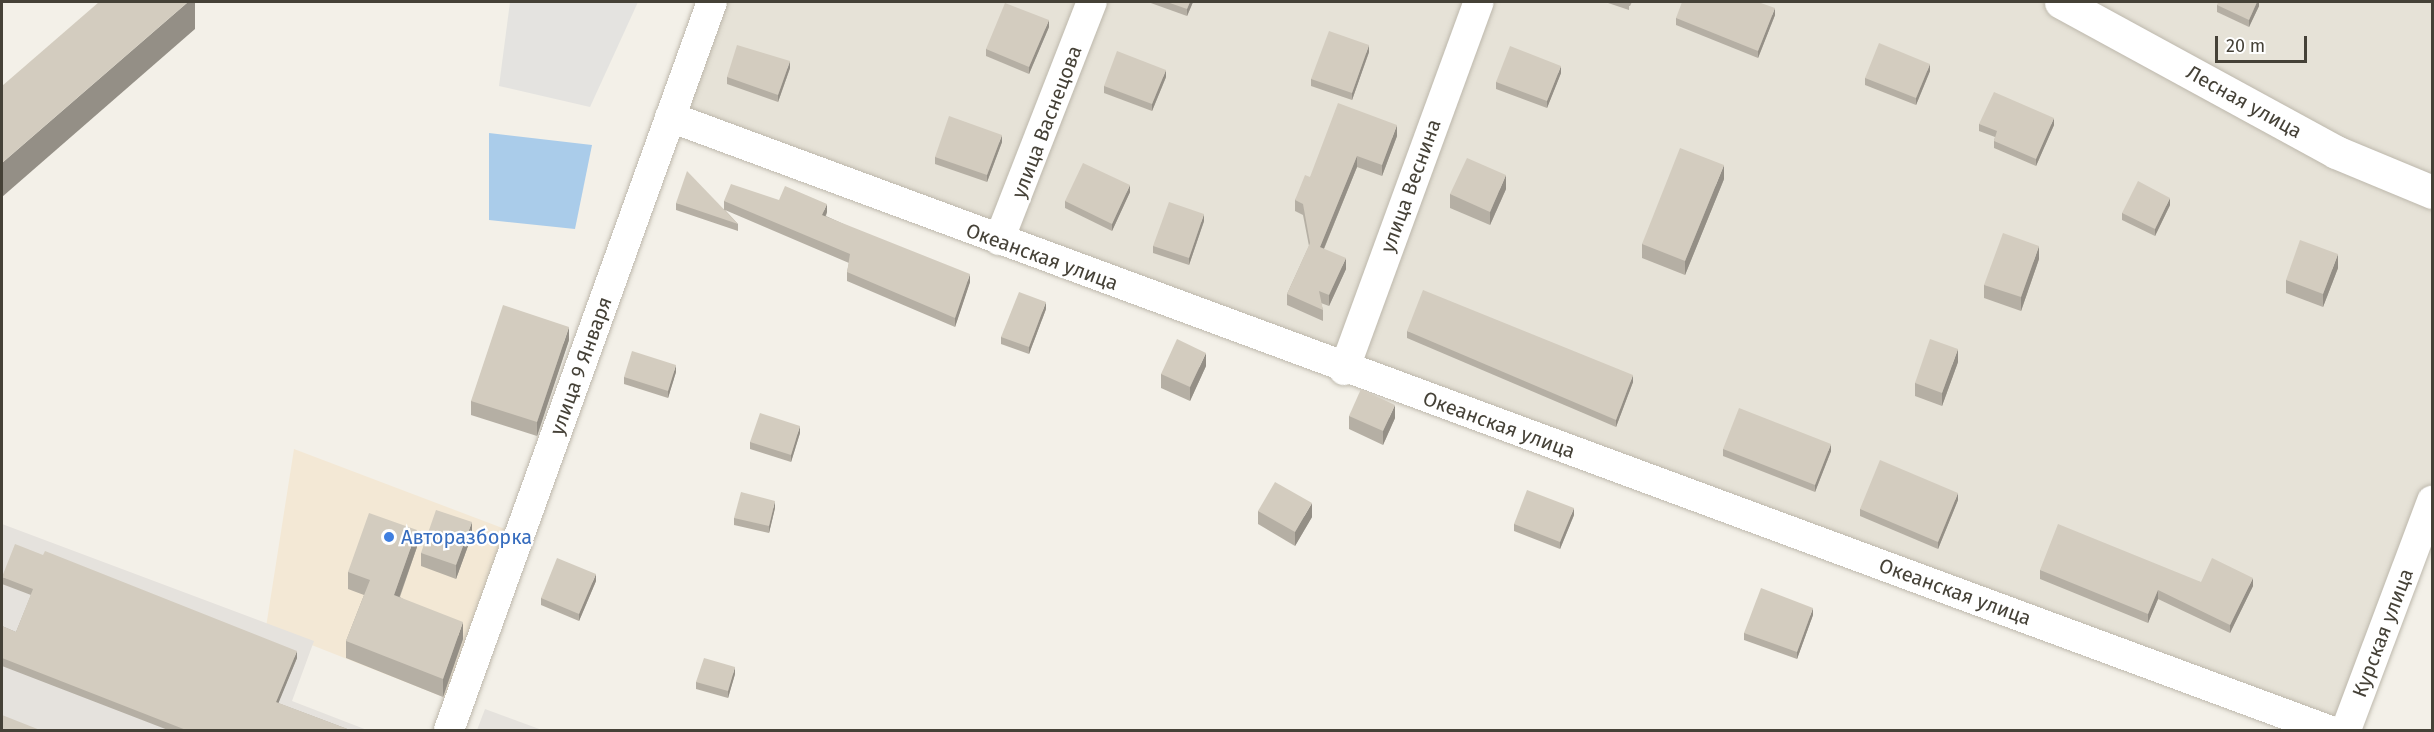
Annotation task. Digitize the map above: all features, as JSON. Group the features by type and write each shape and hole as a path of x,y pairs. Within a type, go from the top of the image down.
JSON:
{"street":[{"name":"улица 9 Января","path":"449,730 712,2"},
{"name":"улица Васнецова","path":"999,240 1092,2"},
{"name":"улица Веснина","path":"1344,370 1479,2"},
{"name":"Лесная улица","path":"2061,2 2336,152 2433,192"},
{"name":"Океанская улица","path":"670,117 1344,370 2328,730"},
{"name":"Курская улица","path":"2346,730 2433,501"}],"shaded area":[{"path":"510,2 638,2 590,107 499,86"},
{"path":"712,2 2432,2 2432,501 2346,730 670,117"},
{"name":"Авторазборка","path":"294,449 505,529 446,698 266,627"},
{"path":"2,524 314,641 292,701 367,730 2,730"},
{"path":"485,709 542,730 477,730"}],"water":[{"path":"489,133 592,145 575,229 489,220"}],"building":[{"path":"99,2 188,2 2,163 2,86"},
{"path":"1167,2 1190,2 1187,9"},
{"path":"1682,2 1758,2 1775,8 1758,51 1676,18"},
{"path":"2218,2 2257,2 2249,20 2217,5"},
{"path":"1005,3 1049,20 1029,67 986,49"},
{"path":"1329,31 1369,45 1352,93 1311,79"},
{"path":"1879,43 1930,64 1916,98 1865,78"},
{"path":"737,45 790,61 778,95 727,77"},
{"path":"1510,46 1561,66 1547,101 1496,82"},
{"path":"1117,51 1166,70 1152,104 1104,86"},
{"path":"1994,92 2054,118 2036,159 1994,141 1997,131 1979,124"},
{"path":"1338,103 1397,125 1382,165 1357,156 1320,247 1346,258 1329,295 1319,291 1323,310 1287,294 1310,243 1303,204 1295,200 1305,175 1310,177"},
{"path":"949,116 1002,135 987,175 935,157"},
{"path":"1680,148 1724,165 1685,261 1642,244"},
{"path":"1467,158 1506,175 1490,212 1450,194"},
{"path":"1083,163 1130,185 1112,224 1065,201"},
{"path":"687,171 738,224 676,203"},
{"path":"2138,181 2170,198 2155,229 2122,213"},
{"path":"731,184 779,200 785,186 827,204 822,215 970,274 955,318 847,272 850,254 724,201"},
{"path":"1169,202 1204,214 1189,258 1153,246"},
{"path":"2003,233 2039,246 2021,297 1984,285"},
{"path":"2300,240 2338,254 2323,294 2286,280"},
{"path":"1423,290 1633,375 1616,420 1407,331"},
{"path":"1019,292 1046,302 1029,347 1001,337"},
{"path":"503,305 569,327 537,422 471,401"},
{"path":"1177,339 1206,353 1190,387 1161,374"},
{"path":"1930,339 1958,349 1942,393 1915,383"},
{"path":"632,351 676,365 668,391 624,377"},
{"path":"1361,389 1395,405 1383,431 1349,416"},
{"path":"1739,408 1831,444 1815,485 1723,449"},
{"path":"760,413 800,426 791,455 750,442"},
{"path":"1880,460 1958,493 1938,542 1860,509"},
{"path":"1275,482 1312,503 1295,532 1258,511"},
{"path":"1527,490 1574,508 1560,542 1514,524"},
{"path":"741,492 775,501 769,526 734,518"},
{"path":"436,510 472,522 456,565 421,553"},
{"path":"369,513 417,530 394,595 463,622 443,679 346,641 370,580 348,572"},
{"path":"2058,524 2201,582 2212,558 2253,578 2230,625 2158,590 2148,614 2040,570"},
{"path":"15,544 43,555 45,551 297,651 276,702 350,730 186,730 2,658 2,626 16,632 33,589 2,577"},
{"path":"557,558 596,574 579,614 541,598"},
{"path":"1761,588 1813,608 1797,652 1744,633"},
{"path":"704,658 735,667 728,691 696,682"},
{"path":"2,715 40,730 2,730"}],"place":[{"name":"Авторазборка","path":"389,537"}]}
